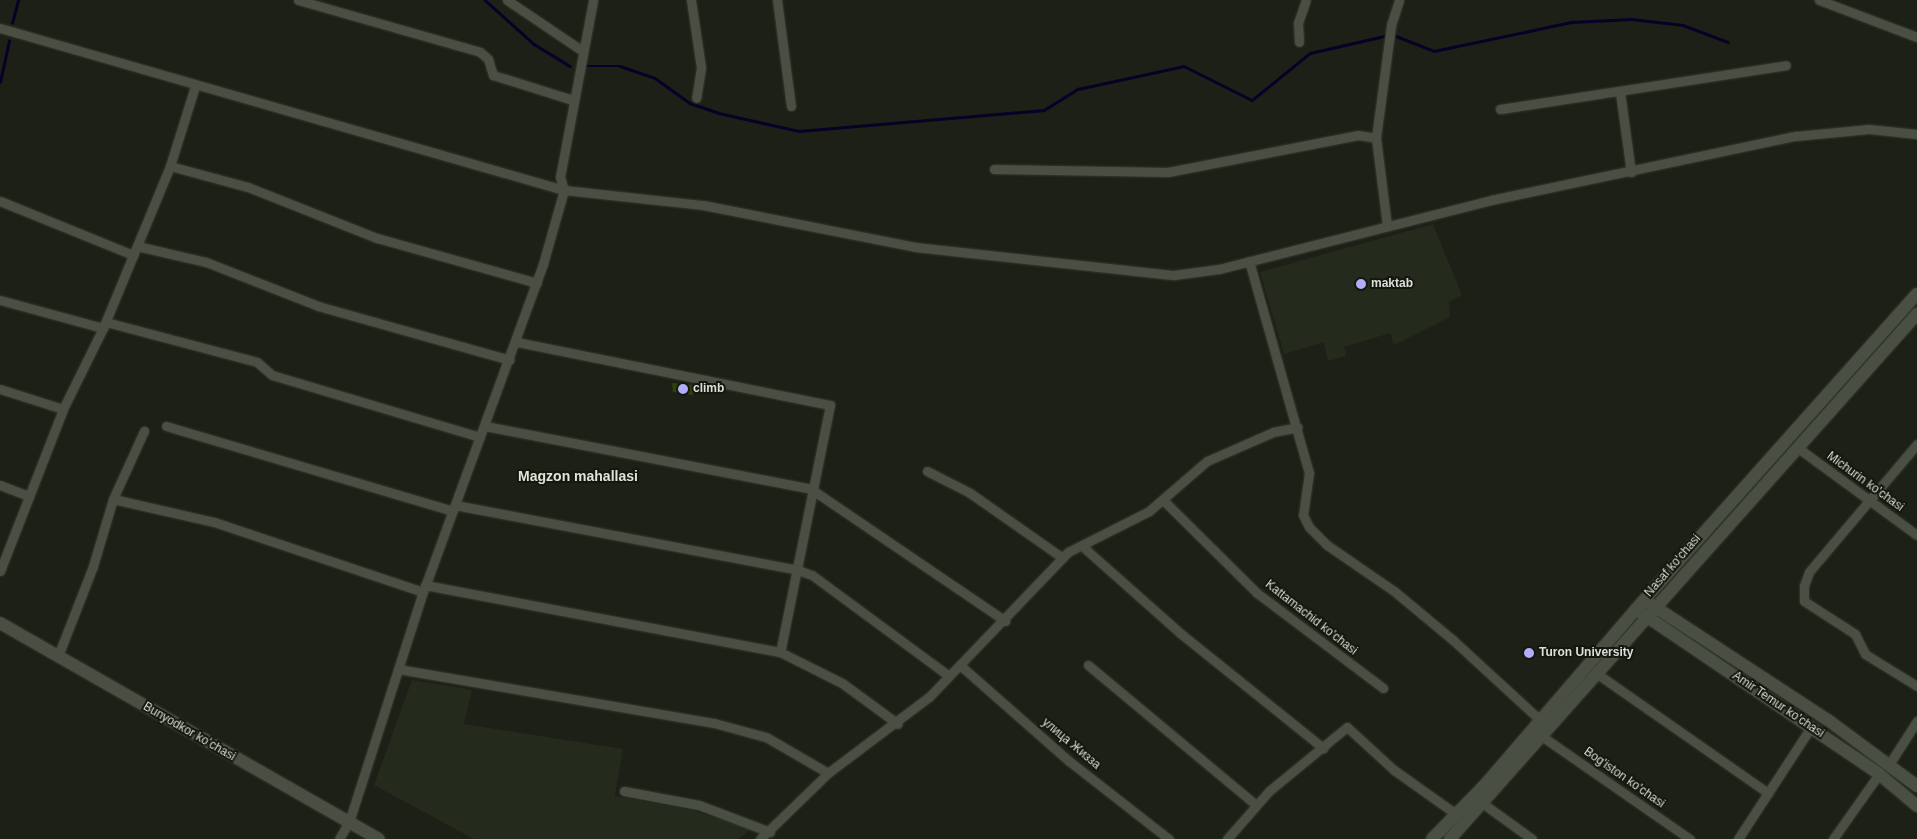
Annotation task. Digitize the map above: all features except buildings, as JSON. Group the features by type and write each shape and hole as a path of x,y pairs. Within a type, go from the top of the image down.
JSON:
{"main road":[{"name":"Nasaf ko‘chasi","path":"1432,839 1541,721 1640,604 1917,294"},
{"name":"Nasaf ko‘chasi","path":"1450,839 1485,805 1596,673 1917,314"},
{"name":"Amir Temur ko'chasi","path":"1640,604 1879,774 1917,806"},
{"name":"Amir Temur ko'chasi","path":"1650,612 1890,763 1917,786"},
{"name":"Bunyodkor koʻchasi","path":"0,623 379,839"}],"street":[{"path":"298,0 480,52 488,59 493,75 573,100"},
{"path":"507,0 581,50"},
{"path":"339,839 349,822 424,589 517,342 537,283 564,190 560,177 581,50 593,0"},
{"path":"691,0 701,68 696,98"},
{"path":"777,0 791,106"},
{"path":"1299,42 1298,24 1306,0"},
{"path":"1386,226 1376,138 1391,25 1399,0"},
{"path":"1819,0 1917,37"},
{"path":"0,28 195,86 564,190 703,205 915,247 1101,269 1174,275 1249,261 1386,226 1796,136 1869,129 1917,134"},
{"path":"1500,109 1786,65"},
{"path":"0,571 63,409 105,325 170,166 195,86"},
{"path":"1620,92 1631,172"},
{"path":"994,169 1168,172 1358,135 1376,138"},
{"path":"170,166 248,187 377,238 537,283"},
{"path":"0,200 135,250 206,262 318,306 510,360"},
{"path":"1249,261 1298,426 1309,473 1303,515 1309,527 1327,545 1394,591 1453,640 1541,721"},
{"path":"0,300 256,362 272,375 480,437"},
{"path":"517,342 830,405 811,489 798,570 780,652"},
{"path":"0,389 63,409"},
{"path":"166,426 454,508 798,570 812,575 949,676"},
{"path":"484,426 811,489 1005,621"},
{"path":"760,839 770,832 828,773 898,724 1005,621 1063,558 1163,500 1207,461 1273,432 1298,426"},
{"path":"58,656 93,566 112,499 144,431"},
{"path":"1917,444 1867,500 1809,572 1804,600 1855,634 1865,654 1917,686"},
{"name":"Michurin ko'chasi","path":"1798,448 1917,535"},
{"path":"927,470 970,493 1063,558"},
{"path":"0,485 29,496"},
{"path":"112,499 214,522 424,589 780,652 842,683 898,724"},
{"name":"Kattamachid ko'chasi","path":"1163,500 1257,593 1383,688"},
{"path":"1082,546 1180,634 1323,748"},
{"name":"улица Жизза","path":"960,665 1069,761 1169,839"},
{"path":"1088,665 1255,804"},
{"path":"398,669 714,723 766,737 828,773"},
{"path":"1596,673 1768,792"},
{"path":"1890,763 1917,720"},
{"path":"1227,839 1255,804 1347,727 1394,770 1456,814"},
{"path":"1738,839 1811,727"},
{"name":"Bog'iston ko'chasi","path":"1543,737 1690,839"},
{"path":"1833,839 1879,774"},
{"path":"624,790 700,805 770,832"},
{"path":"1485,805 1532,839"}],"shaded area":[{"name":"maktab","path":"1433,224 1462,295 1449,302 1450,317 1394,345 1390,333 1344,347 1346,356 1328,361 1324,342 1284,354 1260,272"},
{"path":"412,680 472,690 464,724 623,749 615,796 690,810 751,829 738,839 474,839 374,785"}],"green space":[{"name":"climb","path":"672,383 694,385 693,395 673,392"}],"waterway":[{"path":"12,23 18,0"},
{"path":"485,0 534,44 570,66"},
{"path":"1396,36 1434,51 1572,22 1631,19 1683,25 1728,42"},
{"path":"585,66 620,66 655,78 690,103 719,113 799,131 1044,110 1078,89 1184,66 1252,100 1310,53 1385,36"},
{"path":"0,82 9,41"}],"place":[{"name":"maktab","path":"1361,284"},
{"name":"climb","path":"683,389"},
{"name":"Turon University","path":"1529,653"}],"district":[{"name":"Magzon mahallasi","path":"578,476"}]}
